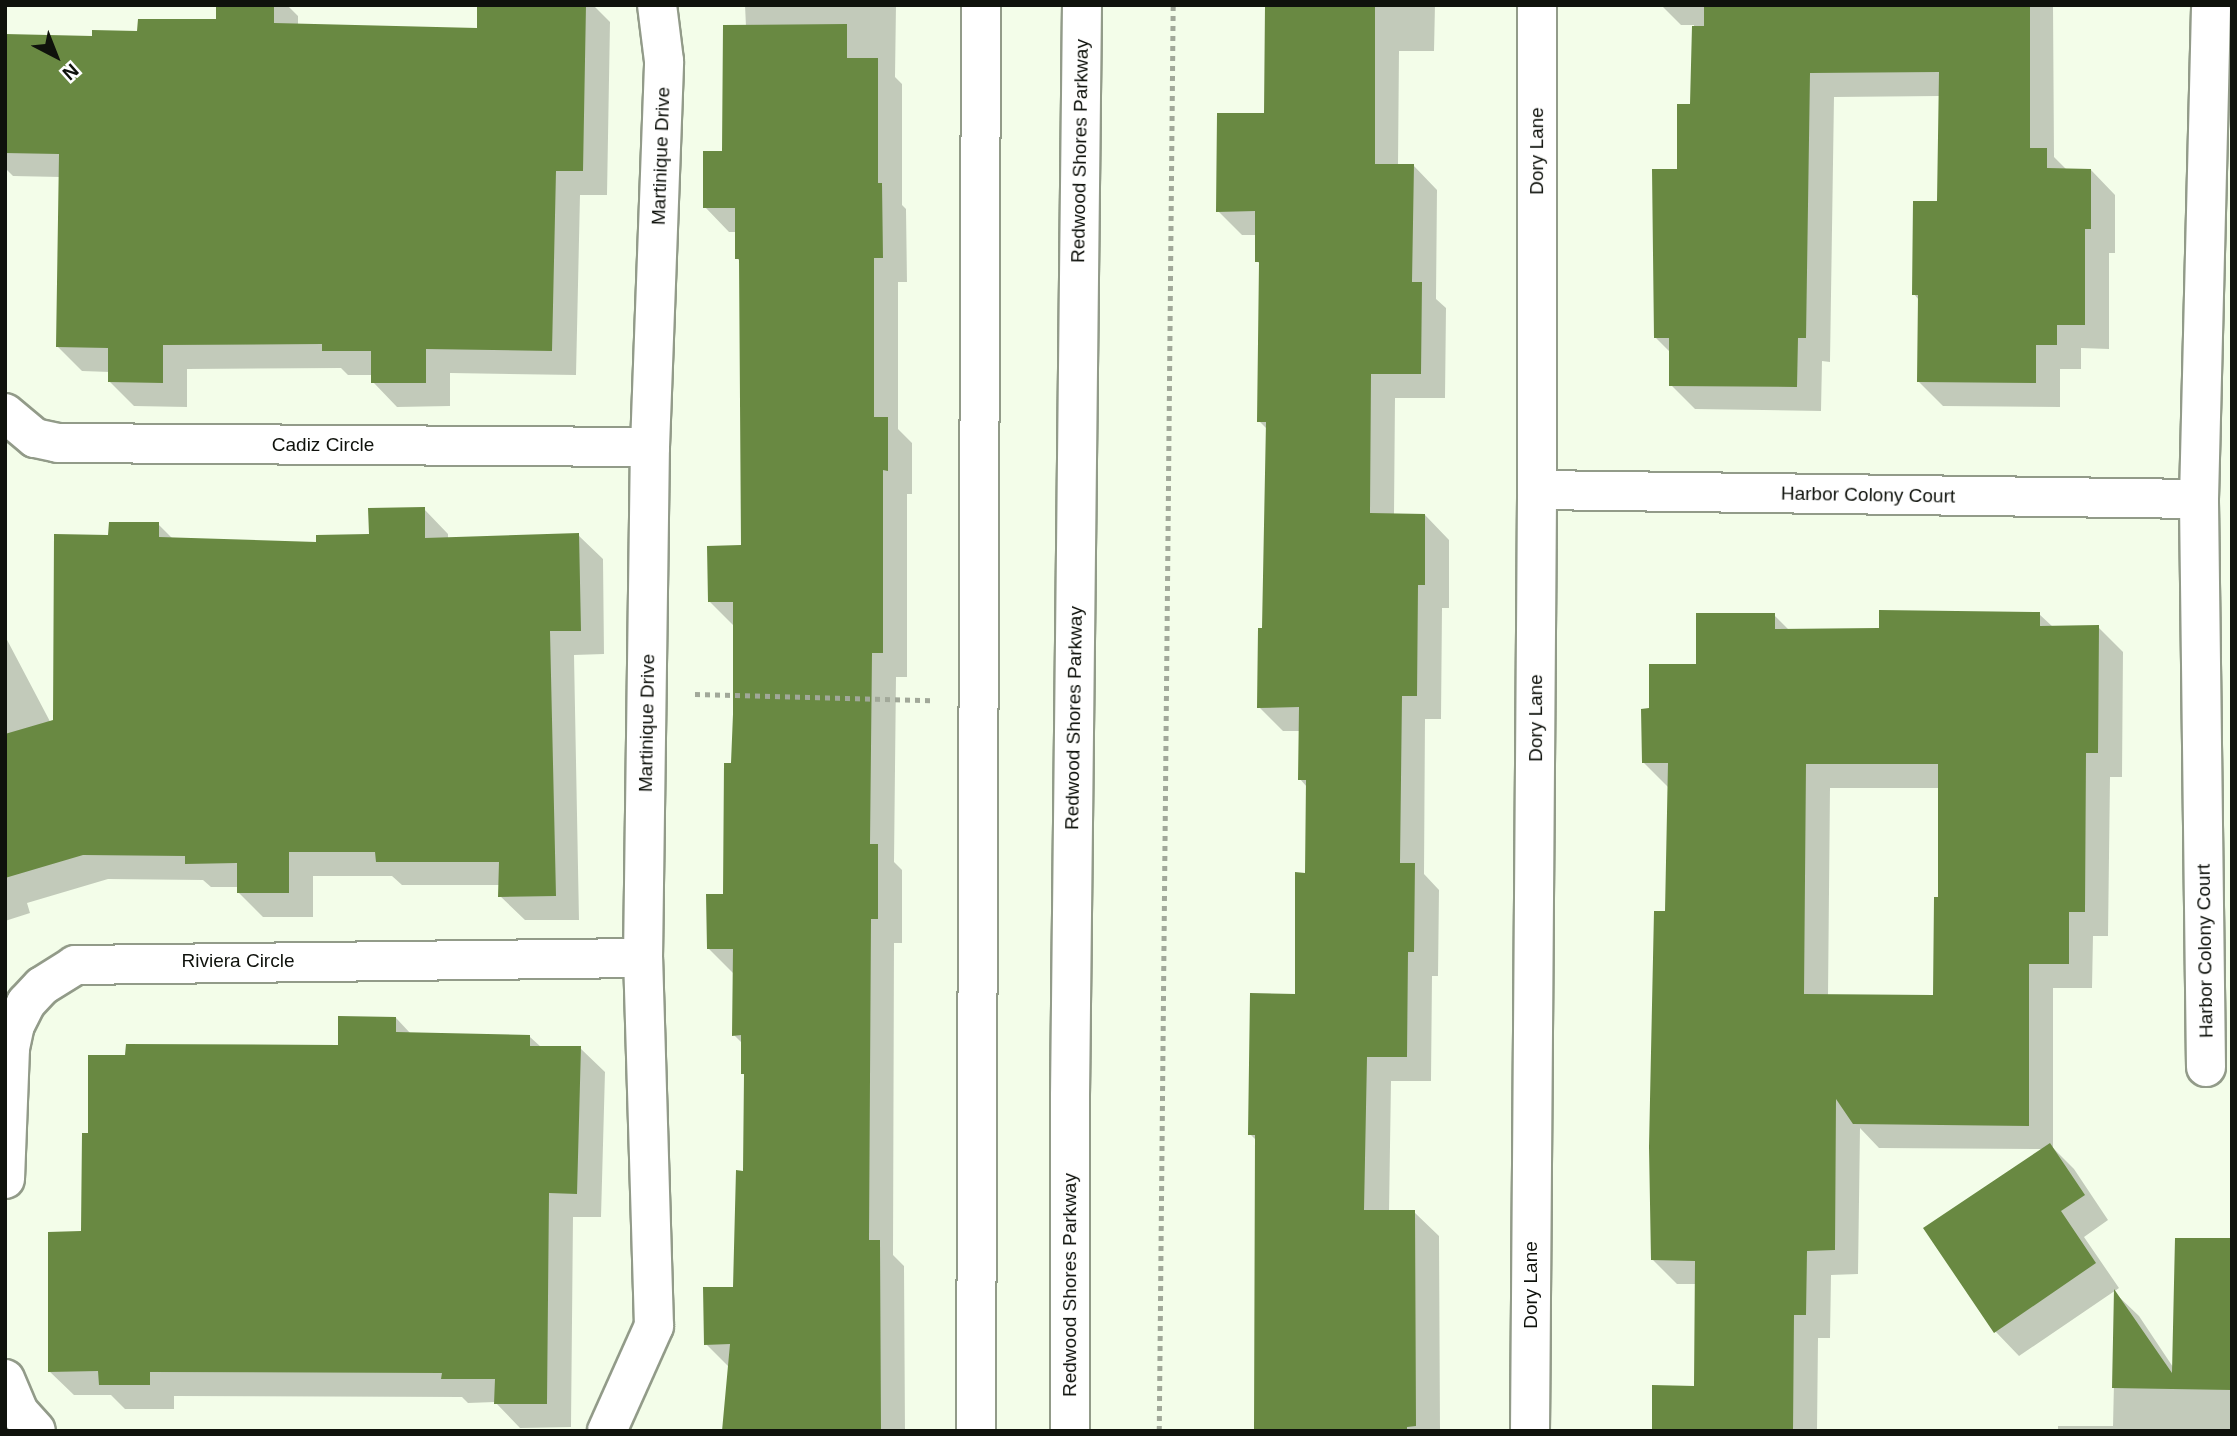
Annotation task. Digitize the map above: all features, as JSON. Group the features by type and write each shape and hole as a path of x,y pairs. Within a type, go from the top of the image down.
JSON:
{"street":[{"name":"Martinique Drive","path":"607,1431 654,1326 643,958 650,447 664,61 657,5"},
{"path":"976,1431 981,5"},
{"name":"Redwood Shores Parkway","path":"1070,1431 1070,1096 1082,5"},
{"name":"Dory Lane","path":"1530,1431 1537,490 1537,5"},
{"name":"Harbor Colony Court","path":"2206,1066 2199,499 2211,9"},
{"name":"Cadiz Circle","path":"5,414 35,438 58,443 650,447"},
{"name":"Harbor Colony Court","path":"1537,490 2199,499"},
{"name":"Riviera Circle","path":"5,1179 10,1048 15,1025 26,1003 42,986 75,965 643,958"},
{"path":"5,1379 19,1412 36,1431"}],"path":[{"path":"1159,1431 1173,5"},
{"path":"648,693 977,700"}],"building":[{"path":"216,5 274,5 274,23 477,28 477,5 586,5 583,171 556,171 552,351 426,349 426,383 371,383 371,351 322,351 322,344 163,345 163,383 108,382 108,348 56,347 59,154 5,153 5,34 92,36 92,30 137,31 138,19 216,19"},
{"path":"1265,5 1375,5 1375,164 1414,164 1412,282 1422,282 1421,374 1371,374 1370,513 1425,514 1425,585 1418,585 1417,696 1402,696 1400,863 1415,863 1414,952 1408,952 1407,1057 1367,1057 1364,1210 1415,1210 1416,1426 1407,1427 1407,1431 1254,1431 1255,1135 1248,1135 1250,993 1295,994 1295,872 1305,873 1306,780 1298,780 1299,707 1257,708 1258,628 1262,628 1266,422 1257,422 1259,262 1255,262 1255,211 1216,212 1217,113 1264,113"},
{"path":"1704,5 2030,7 2030,148 2047,148 2047,168 2091,169 2091,229 2085,229 2085,325 2057,325 2057,345 2036,345 2036,383 1917,382 1918,295 1912,295 1913,201 1937,201 1939,72 1810,73 1806,338 1798,338 1797,387 1669,386 1669,338 1654,338 1652,169 1677,169 1677,104 1690,104 1692,26 1704,26"},
{"path":"847,24 847,58 878,58 878,183 882,183 883,258 874,258 874,417 888,417 888,471 883,470 883,653 872,653 870,844 878,844 878,919 871,919 869,1240 880,1240 881,1430 722,1431 730,1344 704,1345 703,1287 733,1287 736,1170 743,1171 744,1074 741,1074 741,1035 732,1036 733,949 707,949 706,894 723,894 724,763 731,763 733,714 733,602 708,602 707,546 741,545 739,259 735,259 735,208 703,208 703,151 722,151 723,25"},
{"path":"425,507 425,538 579,533 581,631 550,631 556,896 498,897 499,862 376,862 375,852 289,852 289,893 237,893 237,863 185,864 185,856 83,855 5,878 5,734 53,720 54,534 108,535 109,522 159,522 159,537 316,542 316,535 369,534 368,508"},
{"path":"1879,610 2040,612 2040,626 2099,625 2098,753 2086,753 2085,912 2069,912 2069,964 2029,964 2029,1126 1853,1124 1836,1099 1835,1250 1807,1251 1806,1315 1794,1315 1793,1431 1652,1431 1652,1385 1694,1386 1695,1261 1651,1260 1649,1147 1654,911 1665,911 1668,763 1642,763 1641,709 1649,708 1649,664 1696,664 1696,613 1775,613 1775,629 1879,628","holes":["1806,764 1938,764 1938,897 1934,897 1933,995 1804,994"]},
{"path":"338,1016 396,1017 396,1032 530,1035 530,1046 581,1046 577,1194 549,1193 547,1404 494,1404 495,1379 441,1379 442,1373 150,1372 150,1385 99,1385 98,1371 48,1372 48,1232 81,1231 82,1133 88,1133 88,1055 125,1055 126,1044 338,1045"},
{"path":"2050,1143 2085,1195 2061,1211 2096,1263 1994,1333 1923,1228"},
{"path":"2175,1238 2232,1238 2232,1390 2112,1388 2114,1289 2172,1373"}]}
